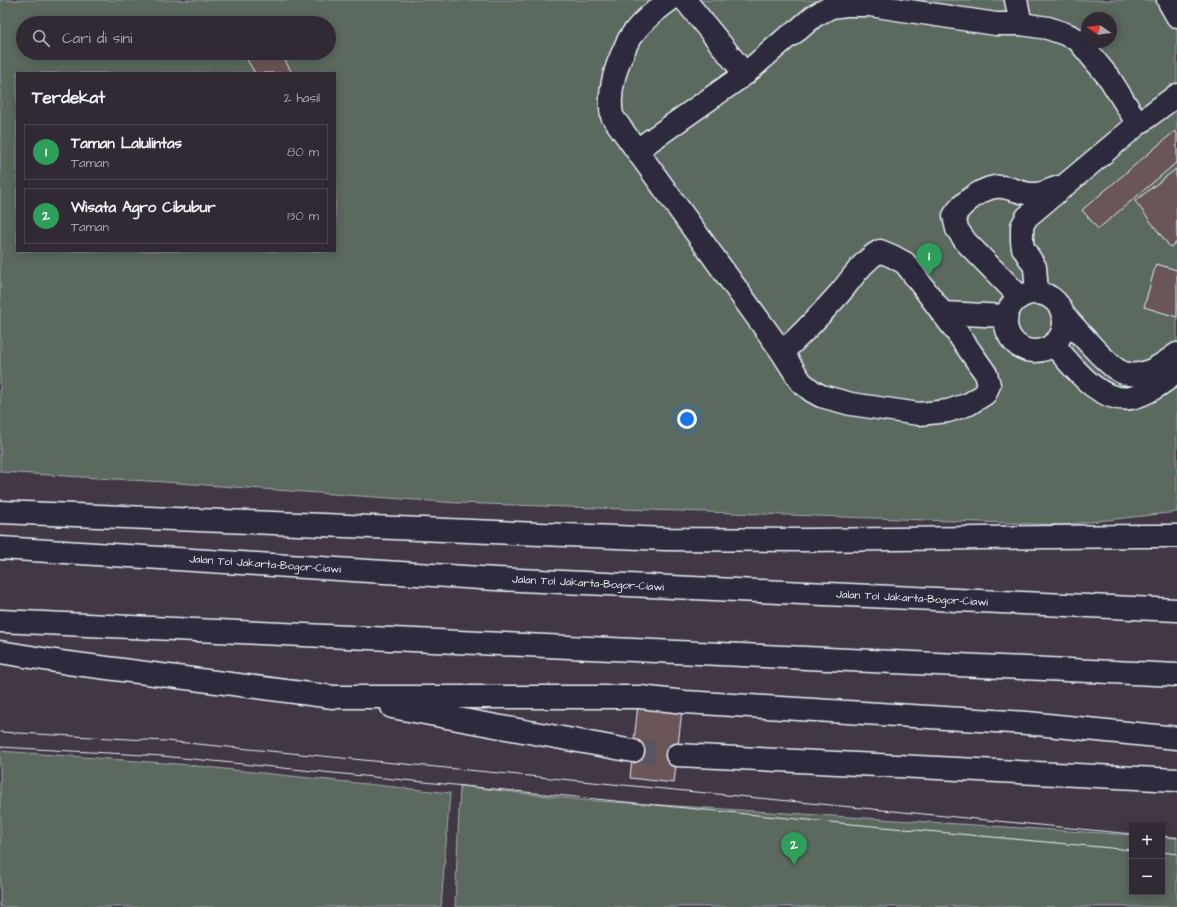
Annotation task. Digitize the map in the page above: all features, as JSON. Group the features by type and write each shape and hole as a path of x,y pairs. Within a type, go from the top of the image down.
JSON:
{"main road":[{"path":"670,0 647,17 630,37 618,62 611,86 610,105 612,116 782,352 801,382 821,396 851,404 919,414 948,411 969,404 985,394 989,385 986,374 905,263 880,251 871,256 805,332 782,352"},
{"path":"685,0 745,74"},
{"path":"932,14 949,0"},
{"path":"1016,0 1021,24"},
{"path":"1168,0 1177,16"},
{"path":"637,150 745,74 828,3 870,6 996,24 1021,24 1059,31 1078,40 1110,79 1138,124"},
{"path":"1029,295 1035,267 1024,248 1022,226 1027,217 1138,124 1177,95"},
{"path":"1029,295 1014,302 1006,316 1006,326 1010,336 1016,344 1024,349 1034,351 1044,349 1053,344 1059,338 1064,322 1059,305 1053,299 1029,295 966,242 957,229 954,216 960,207 971,197 994,187 1002,187 1015,191 1036,194 1064,186"},
{"path":"942,313 1006,316"},
{"path":"1062,313 1100,355 1123,373 1137,374 1149,372 1177,354"},
{"path":"1053,344 1090,383 1102,393 1116,398 1131,398 1148,392 1177,372"},
{"path":"0,512 666,539 808,540 1177,536"},
{"name":"Jalan Tol Jakarta–Bogor–Ciawi","path":"0,548 496,579 1177,610"},
{"path":"0,621 1177,675"},
{"path":"0,652 68,663 333,696 633,751"},
{"path":"333,696 640,697 685,702 1027,723 1177,738"},
{"path":"677,755 1177,780"}],"green space":[{"path":"0,0 1177,0 1177,512 1063,525 458,503 0,472"},
{"path":"0,751 178,764 450,793 441,907 0,907"},
{"path":"460,786 582,800 1129,835 1129,895 1165,895 1165,837 1177,837 1177,907 1005,907 997,905 930,907 455,907"}],"building":[{"path":"247,60 285,60 291,72 254,72"},
{"path":"1175,131 1177,133 1177,162 1098,229 1082,210"},
{"path":"1176,169 1177,242 1170,247 1135,201"},
{"path":"1156,264 1177,270 1177,317 1144,307"},
{"path":"638,704 682,709 674,783 630,778"}],"tunnel":[{"path":"633,751 677,755"}],"tram line":[{"path":"0,732 166,741 1129,834"},
{"path":"0,747 162,756 797,819 1129,850"},
{"path":"1165,836 1177,838"},
{"path":"1165,852 1177,854"}],"place":[{"name":"Taman Lalulintas","path":"929,276"},
{"name":"Wisata Agro Cibubur","path":"794,865"}]}
